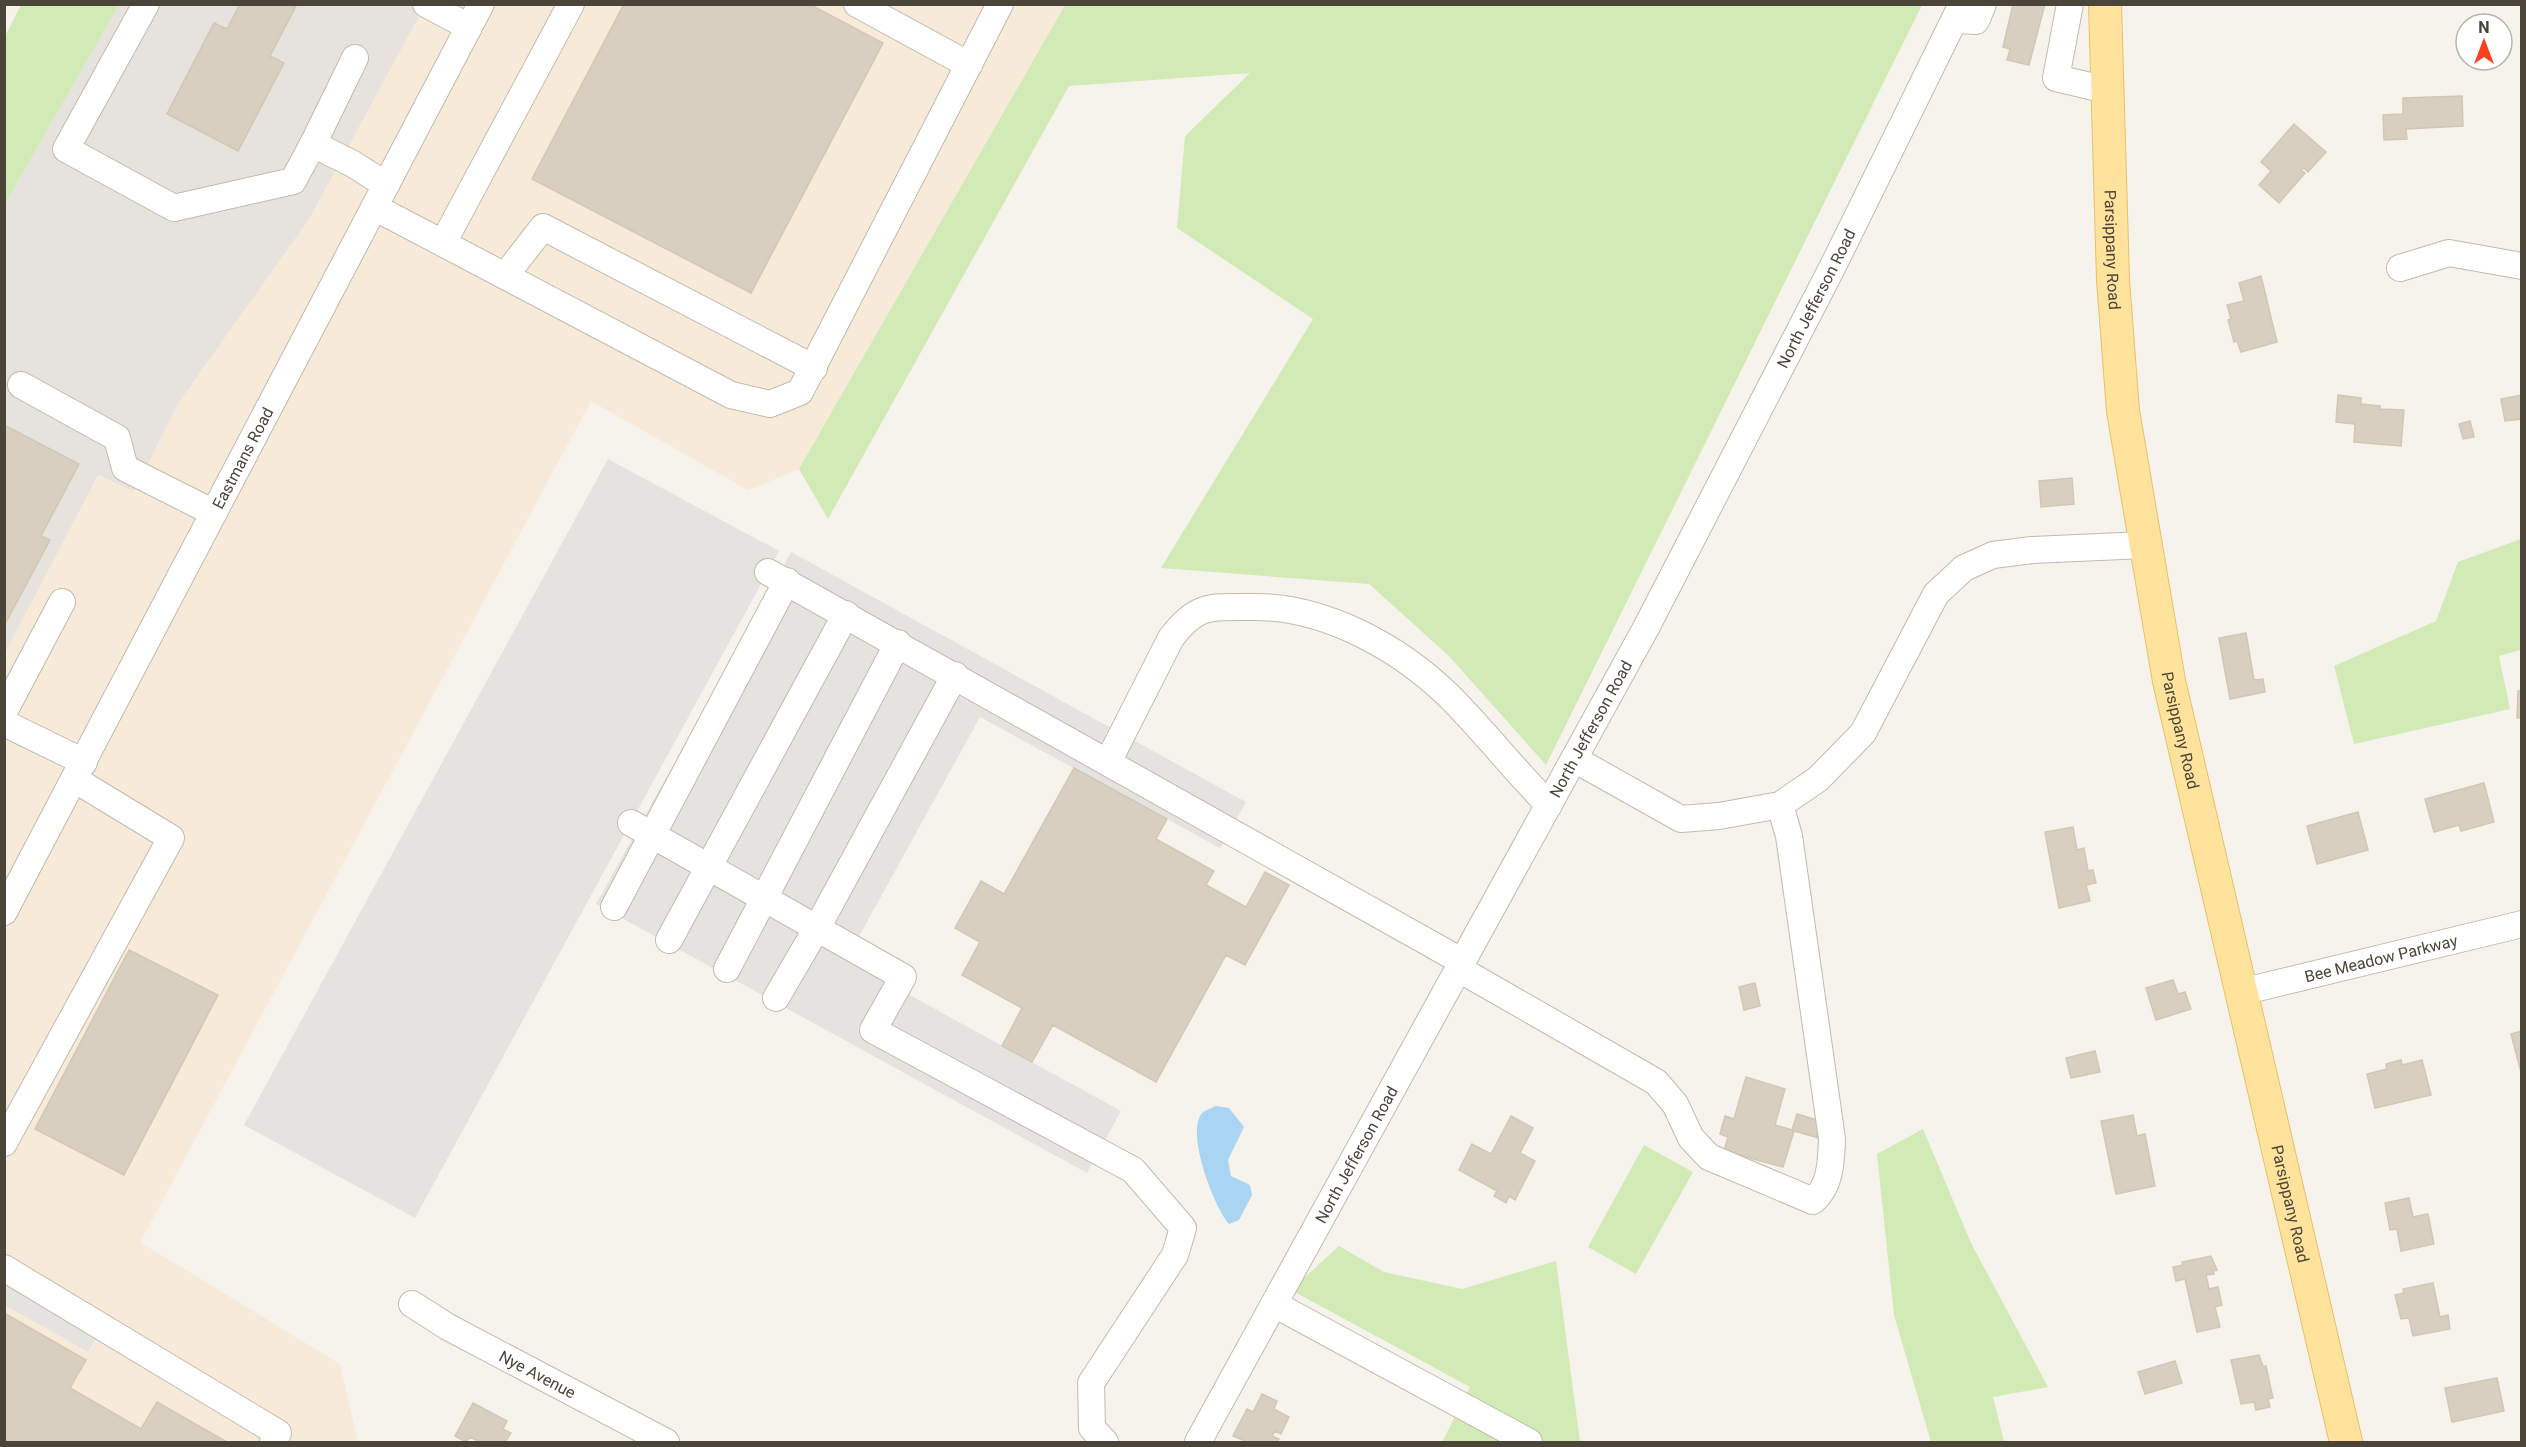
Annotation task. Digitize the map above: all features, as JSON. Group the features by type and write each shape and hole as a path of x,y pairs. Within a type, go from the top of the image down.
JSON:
{"main road":[{"name":"Parsippany Road","path":"2105,4 2114,280 2123,411 2144,545 2169,681 2346,1443"}],"street":[{"path":"146,4 66,149 174,207 293,182 355,58"},
{"path":"426,4 469,27"},
{"name":"Eastmans Road","path":"4,912 481,4"},
{"path":"443,243 571,4"},
{"path":"857,4 969,66"},
{"path":"314,144 353,164 380,196 443,243 731,395 770,404 800,392 814,368 1000,4"},
{"path":"1959,12 1976,21 1983,4"},
{"path":"2070,4 2056,78 2107,90"},
{"name":"North Jefferson Road","path":"1198,1443 1647,626 1833,266 1959,12"},
{"path":"506,276 543,227 814,368"},
{"path":"2400,268 2449,253 2522,266"},
{"path":"21,385 117,438 125,468 214,513"},
{"path":"1574,759 1681,819 1719,816 1780,805 1818,778 1863,733 1936,594 1964,568 1993,555 2032,550 2144,545"},
{"path":"614,907 641,829 777,576 1108,762 1461,965 1656,1082 1675,1104 1691,1138 1708,1157 1813,1201 1820,1195 1831,1168 1832,1139 1789,837 1780,805"},
{"path":"4,712 62,602"},
{"path":"1108,762 1171,638 1184,622 1198,610 1242,607 1281,608 1316,615 1342,624 1386,648 1449,696 1513,769 1549,805"},
{"path":"669,940 846,614"},
{"path":"727,969 898,644"},
{"path":"776,998 817,928 955,675"},
{"path":"4,723 79,771 171,838 4,1143"},
{"path":"641,829 903,977 873,1030 1133,1170 1183,1228 1174,1255 1091,1383 1092,1428 1105,1443"},
{"name":"Bee Meadow Parkway","path":"2241,992 2522,924"},
{"path":"4,1268 278,1433 273,1443"},
{"name":"Nye Avenue","path":"411,1304 448,1327 666,1443"},
{"path":"1274,1304 1529,1443"}],"shaded area":[{"path":"119,5 1065,5 799,469 748,490 591,401 140,1242 340,1364 358,1442 5,1442 5,204"},
{"path":"119,5 425,5 309,219 179,402 134,491 98,475 5,653 5,204"},
{"path":"608,459 779,551 415,1218 244,1125"},
{"path":"791,552 1246,802 1220,848 980,717 846,960 1121,1111 1087,1173 596,904"},
{"path":"5,1261 107,1319 88,1352 5,1305"}],"green space":[{"path":"21,5 119,5 5,204 5,36"},
{"path":"1065,5 1922,5 1546,765 1449,656 1369,584 1161,568 1313,319 1177,228 1185,136 1250,73 1069,86 828,519 799,469"},
{"path":"2521,539 2521,650 2499,656 2510,709 2354,744 2334,666 2436,621 2458,562"},
{"path":"1923,1129 1971,1243 2048,1387 1993,1397 2004,1442 1931,1442 1894,1315 1877,1154"},
{"path":"1644,1145 1693,1172 1636,1274 1588,1247"},
{"path":"1339,1246 1384,1272 1462,1289 1556,1261 1580,1442 1442,1442 1470,1387 1291,1290"}],"water":[{"path":"1216,1106 1229,1108 1244,1127 1228,1160 1231,1176 1250,1185 1252,1195 1239,1220 1229,1224 1210,1188 1197,1140 1200,1116"}],"building":[{"path":"240,4 297,4 270,56 284,63 238,151 167,114 214,23 227,29"},
{"path":"624,4 809,4 883,43 751,293 532,179"},
{"path":"2013,4 2045,4 2029,65 2007,60 2010,49 2003,47"},
{"path":"2462,96 2463,126 2406,129 2407,139 2384,140 2383,115 2403,114 2403,98"},
{"path":"2294,124 2326,152 2308,172 2304,168 2301,170 2305,173 2279,203 2259,185 2271,171 2261,162"},
{"path":"2261,276 2277,342 2241,352 2237,341 2234,342 2228,320 2231,319 2227,305 2244,301 2239,283"},
{"path":"2338,395 2361,398 2361,404 2380,406 2380,409 2404,410 2401,446 2354,442 2355,424 2336,422"},
{"path":"2522,395 2522,419 2505,421 2501,399"},
{"path":"2470,421 2474,437 2463,439 2459,424"},
{"path":"4,425 79,464 41,536 50,540 4,626"},
{"path":"2072,478 2074,504 2041,507 2039,481"},
{"path":"2246,633 2254,680 2263,679 2265,692 2230,699 2219,638"},
{"path":"2518,691 2522,691 2522,718 2517,718"},
{"path":"1074,768 1167,819 1156,839 1214,871 1206,885 1246,907 1265,872 1289,885 1245,965 1226,955 1156,1082 1053,1025 1032,1062 1002,1046 1022,1008 962,975 980,942 955,928 981,881 1004,894"},
{"path":"2484,783 2494,822 2461,831 2459,825 2434,832 2425,799"},
{"path":"2358,812 2368,850 2317,864 2307,826"},
{"path":"2073,827 2077,850 2084,848 2088,871 2093,870 2096,883 2086,885 2090,901 2059,908 2045,832"},
{"path":"129,950 218,995 124,1175 35,1129"},
{"path":"2173,980 2178,994 2185,992 2191,1009 2156,1020 2146,988"},
{"path":"1755,983 1760,1006 1744,1010 1739,987"},
{"path":"2522,1031 2522,1076 2511,1034"},
{"path":"2095,1051 2100,1072 2071,1078 2066,1058"},
{"path":"2401,1060 2402,1065 2422,1060 2431,1095 2375,1108 2367,1074 2387,1069 2386,1064"},
{"path":"1746,1077 1785,1089 1775,1125 1792,1130 1797,1114 1824,1122 1819,1138 1794,1131 1783,1167 1724,1151 1728,1137 1720,1134 1725,1116 1734,1119"},
{"path":"2133,1115 2137,1136 2145,1134 2155,1186 2116,1194 2101,1121"},
{"path":"1511,1116 1533,1128 1520,1153 1535,1161 1515,1200 1509,1196 1506,1203 1494,1196 1497,1191 1459,1170 1472,1144 1491,1154"},
{"path":"2409,1198 2413,1217 2428,1214 2434,1244 2401,1251 2397,1229 2390,1230 2385,1203"},
{"path":"2211,1256 2217,1270 2213,1271 2214,1274 2206,1275 2209,1289 2218,1287 2222,1305 2215,1307 2220,1327 2197,1332 2185,1279 2176,1281 2173,1267 2183,1265 2182,1262"},
{"path":"2433,1283 2440,1317 2448,1315 2450,1329 2413,1336 2409,1318 2401,1319 2395,1295 2404,1293 2403,1289"},
{"path":"4,1313 86,1360 70,1388 141,1429 157,1402 227,1442 4,1442"},
{"path":"2259,1355 2263,1366 2266,1366 2273,1398 2268,1399 2270,1407 2256,1410 2254,1402 2241,1404 2231,1360"},
{"path":"2175,1361 2182,1383 2145,1394 2138,1372"},
{"path":"2497,1378 2504,1411 2452,1422 2445,1388"},
{"path":"1262,1394 1277,1401 1274,1409 1289,1417 1281,1434 1275,1431 1272,1436 1279,1439 1277,1442 1247,1442 1233,1436 1247,1409 1253,1412"},
{"path":"473,1403 507,1421 503,1429 511,1433 505,1442 480,1442 470,1437 466,1442 455,1436"}]}
